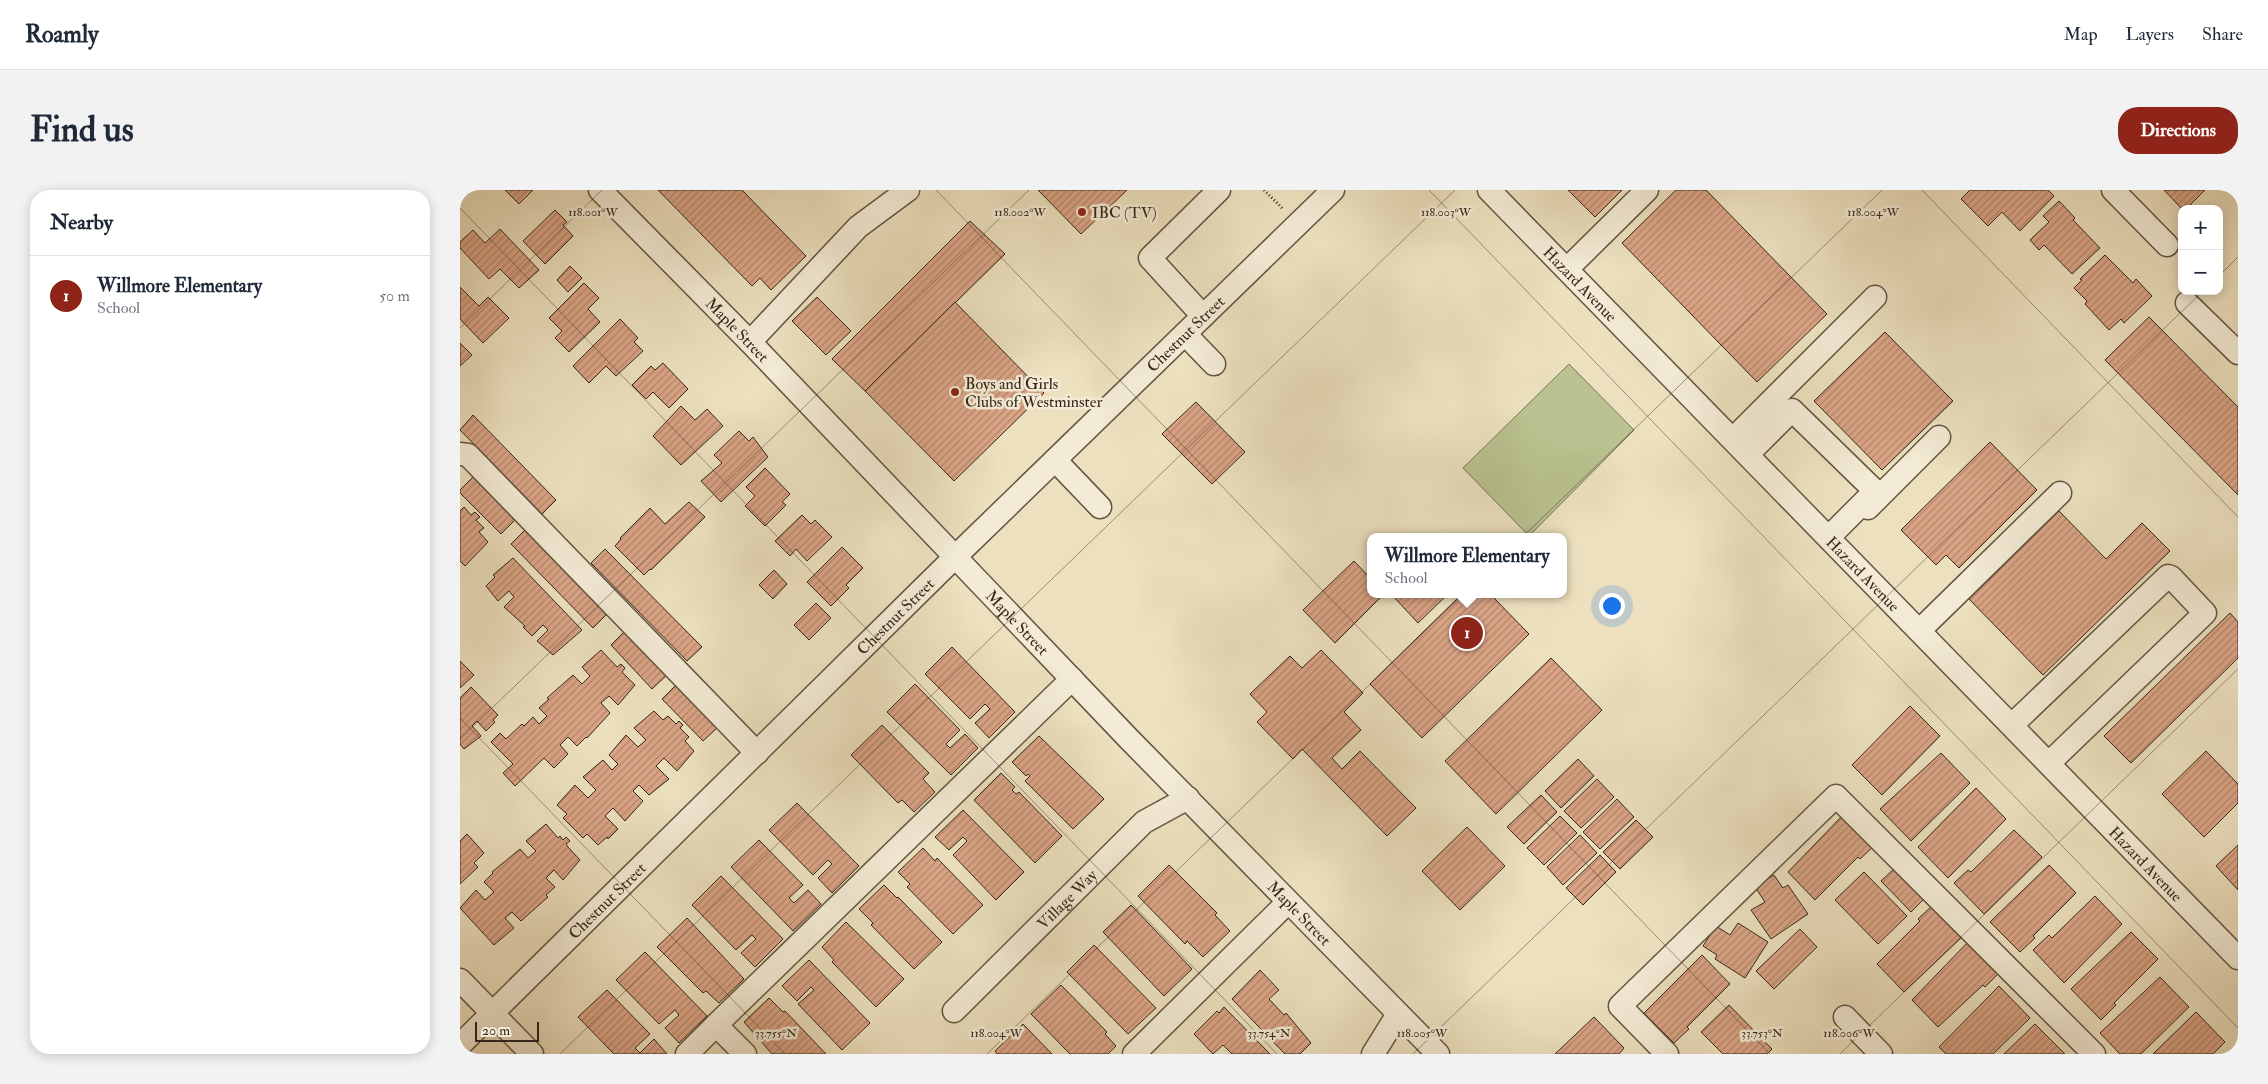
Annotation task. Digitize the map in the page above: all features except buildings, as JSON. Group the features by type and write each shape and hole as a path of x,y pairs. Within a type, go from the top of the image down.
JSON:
{"street":[{"name":"Maple Street","path":"600,190 750,342 1072,679 1438,1054"},
{"path":"750,342 858,227 908,190"},
{"path":"1203,316 1150,258 1219,190"},
{"name":"Chestnut Street","path":"460,1045 956,556 1333,190"},
{"name":"Hazard Avenue","path":"1489,190 2238,958"},
{"path":"1567,269 1647,190"},
{"path":"2113,190 2167,245"},
{"path":"1740,447 1876,297"},
{"path":"2187,302 2238,353"},
{"path":"1185,334 1214,364"},
{"path":"1740,447 1792,410 1875,491 1831,540"},
{"path":"1831,540 1940,438"},
{"path":"460,454 468,455 757,753"},
{"path":"1055,460 1100,507"},
{"path":"1920,630 2060,493"},
{"path":"2012,725 2168,576 2171,577 2205,613 2049,764"},
{"path":"687,1054 1072,679"},
{"path":"1667,1054 1620,1006 1836,796 2094,1054"},
{"name":"Village Way","path":"954,1011 1144,822 1188,798"},
{"path":"1134,1054 1288,902"},
{"path":"460,980 532,1054"},
{"path":"1373,1054 1398,1014"},
{"path":"1844,1017 1881,1054"},
{"path":"716,1025 745,1054"}],"green space":[{"path":"1569,364 1634,430 1532,533 1526,533 1463,468"}],"place":[{"name":"IBC (TV)","path":"1082,212"},
{"name":"Boys and Girls Clubs of Westminster","path":"955,392"},
{"name":"Willmore Elementary","path":"1467,633"}]}
